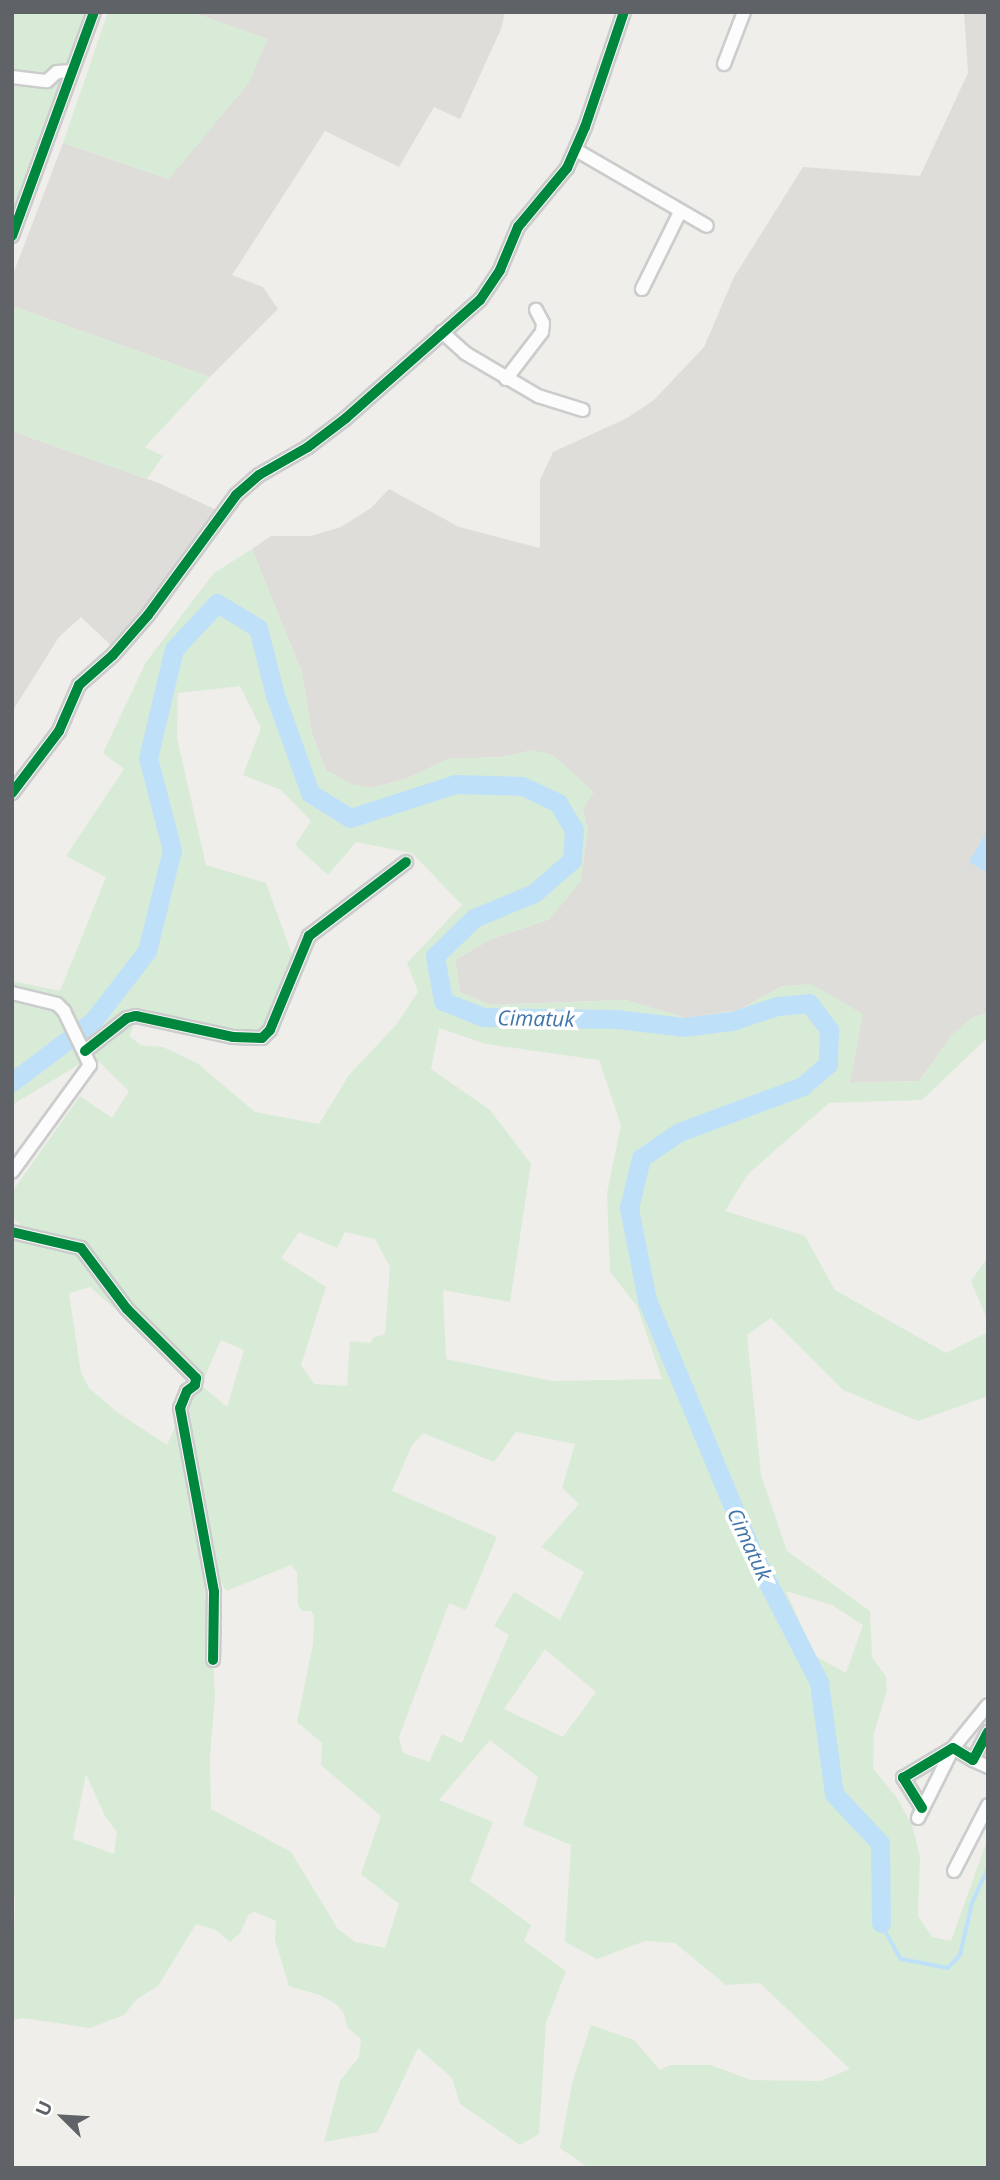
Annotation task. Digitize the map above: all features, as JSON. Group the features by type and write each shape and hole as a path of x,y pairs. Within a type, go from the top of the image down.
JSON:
{"street":[{"path":"12,236 94,12"},
{"path":"12,793 59,731 79,685 113,655 148,615 236,495 259,475 307,447 345,418 480,300 493,283 518,227 552,190 576,150 624,12"},
{"path":"723,64 744,12"},
{"path":"12,77 47,81 57,72 71,71"},
{"path":"576,150 707,226"},
{"path":"642,289 680,212"},
{"path":"506,379 542,332 543,323 536,310"},
{"path":"442,332 465,353 506,379 546,400 583,410"},
{"path":"83,1048 127,1018 136,1016 233,1037 262,1038 270,1030 309,936 406,862"},
{"path":"12,993 57,1004 64,1011 89,1060 87,1070 12,1172"},
{"path":"12,1232 81,1248 127,1309 196,1378 195,1385 187,1391 180,1408 214,1592 213,1660"},
{"path":"953,1748 903,1778 920,1813 953,1748 988,1705"},
{"path":"973,1760 988,1732"},
{"path":"953,1748 988,1768"},
{"path":"954,1871 988,1805"}],"shaded area":[{"path":"191,12 505,12 501,29 460,119 434,107 399,167 325,131 232,275 263,287 278,309 210,377 12,306 12,277 63,143 169,179 267,39"},
{"path":"964,12 988,12 988,1013 973,1017 952,1035 919,1081 850,1083 782,986 739,1010 686,1018 625,1000 490,1005 460,992 455,960 491,939 550,919 588,831 583,810 533,750 502,757 448,759 406,779 371,788 350,784 326,770 312,734 302,673 252,549 271,536 311,536 341,527 371,508 389,489 459,527 540,548 540,480 553,452 627,418 654,400 704,347 734,277 803,167 920,176 968,73"},
{"path":"12,431 161,484 223,513 116,650 81,617 59,637 12,712"}],"green space":[{"path":"12,12 86,12 12,211"},
{"path":"108,12 191,12 268,39 248,84 169,179 63,143"},
{"path":"12,306 210,377 145,447 163,456 147,479 12,431"},
{"path":"252,549 302,673 312,734 326,770 350,784 371,788 406,779 448,759 502,757 533,750 553,755 594,792 583,810 588,831 581,881 550,919 491,939 455,960 460,992 490,1005 625,1000 686,1018 739,1010 782,986 811,984 863,1014 850,1083 919,1081 952,1035 973,1017 988,1013 988,1037 922,1100 829,1103 748,1174 725,1211 805,1236 835,1290 946,1353 988,1332 988,1396 918,1421 843,1390 771,1318 747,1335 761,1475 787,1551 870,1611 872,1657 886,1677 887,1691 874,1733 873,1768 897,1798 912,1825 920,1857 918,1916 932,1937 951,1941 988,1838 988,2168 589,2168 560,2148 573,2080 591,2025 634,2040 660,2070 670,2065 710,2065 751,2080 821,2081 850,2069 760,1983 726,1985 675,1943 645,1941 597,1959 565,1942 571,1845 523,1825 538,1777 490,1740 439,1800 493,1822 470,1881 531,1925 524,1941 566,1971 546,2023 539,2134 520,2145 460,2104 452,2078 418,2048 378,2132 324,2142 340,2081 359,2057 361,2039 348,2028 343,2012 336,2004 320,1995 289,1986 275,1940 276,1921 255,1912 249,1914 240,1933 230,1942 216,1930 196,1924 158,1986 137,1999 124,2015 90,2028 23,2018 12,2020 15,1895 12,1894 12,1246 20,1223 12,1218 12,1192 80,1096 112,1118 129,1091 93,1056 12,1105 12,981 60,991 106,877 66,856 124,769 103,753 146,662 214,573","holes":["240,686 261,728 243,775 281,790 311,821 295,845 328,875 356,842 412,853 462,905 407,963 418,992 396,1025 349,1075 319,1124 255,1112 197,1063 163,1047 141,1045 129,1036 141,1008 252,1039 270,1029 295,963 266,883 206,865 177,738 178,693","439,1028 486,1044 599,1060 621,1125 607,1193 610,1272 637,1306 662,1379 552,1381 446,1359 443,1290 510,1302 531,1164 490,1110 431,1069","299,1232 337,1248 345,1232 375,1239 390,1267 385,1334 374,1337 370,1343 350,1341 347,1386 314,1384 301,1365 326,1287 281,1258","90,1287 201,1385 192,1390 167,1445 118,1413 89,1388 81,1373 69,1293","221,1340 244,1350 227,1407 201,1385","516,1432 575,1444 562,1488 579,1504 541,1547 584,1572 560,1620 514,1592 494,1626 509,1635 462,1743 442,1734 429,1762 403,1753 399,1737 449,1603 466,1610 497,1537 392,1491 412,1445 423,1433 494,1462","291,1565 297,1572 298,1605 302,1611 311,1611 314,1616 313,1644 297,1722 322,1743 321,1765 381,1816 361,1874 399,1904 385,1948 355,1942 338,1929 291,1852 211,1809 210,1756 215,1696 212,1634 203,1577 216,1571 226,1591","786,1591 832,1605 863,1625 846,1673 815,1656","545,1649 596,1692 563,1737 504,1709","86,1774 105,1816 117,1832 114,1854 73,1839"]},
{"path":"988,1257 988,1322 971,1281"}],"water":[{"path":"988,829 988,873 969,862"}],"waterway":[{"name":"Cimatuk","path":"12,1082 93,1021 147,951 172,850 148,758 174,649 217,603 258,628 275,695 310,793 350,818 455,784 522,786 558,803 574,830 572,860 534,893 474,918 435,956 443,1001 483,1017 617,1019 683,1027 732,1021 777,1006 809,1003 829,1030 828,1064 803,1086 679,1132 641,1158 629,1208 647,1300 750,1548 819,1682 834,1794 880,1843 881,1923"},
{"path":"881,1923 901,1959 948,1968 960,1955 972,1903 988,1869"}],"cycle path":[{"path":"12,236 94,12"},
{"path":"12,793 59,731 79,685 113,655 148,615 236,495 259,475 308,447 346,418 480,300 500,270 518,227 567,168 585,127 624,12"},
{"path":"85,1051 127,1018 136,1016 233,1037 262,1038 270,1030 309,936 406,862"},
{"path":"12,1232 81,1248 127,1309 196,1378 195,1385 187,1391 180,1408 214,1592 213,1660"},
{"path":"922,1808 903,1778 953,1748 973,1760 988,1732"}]}
